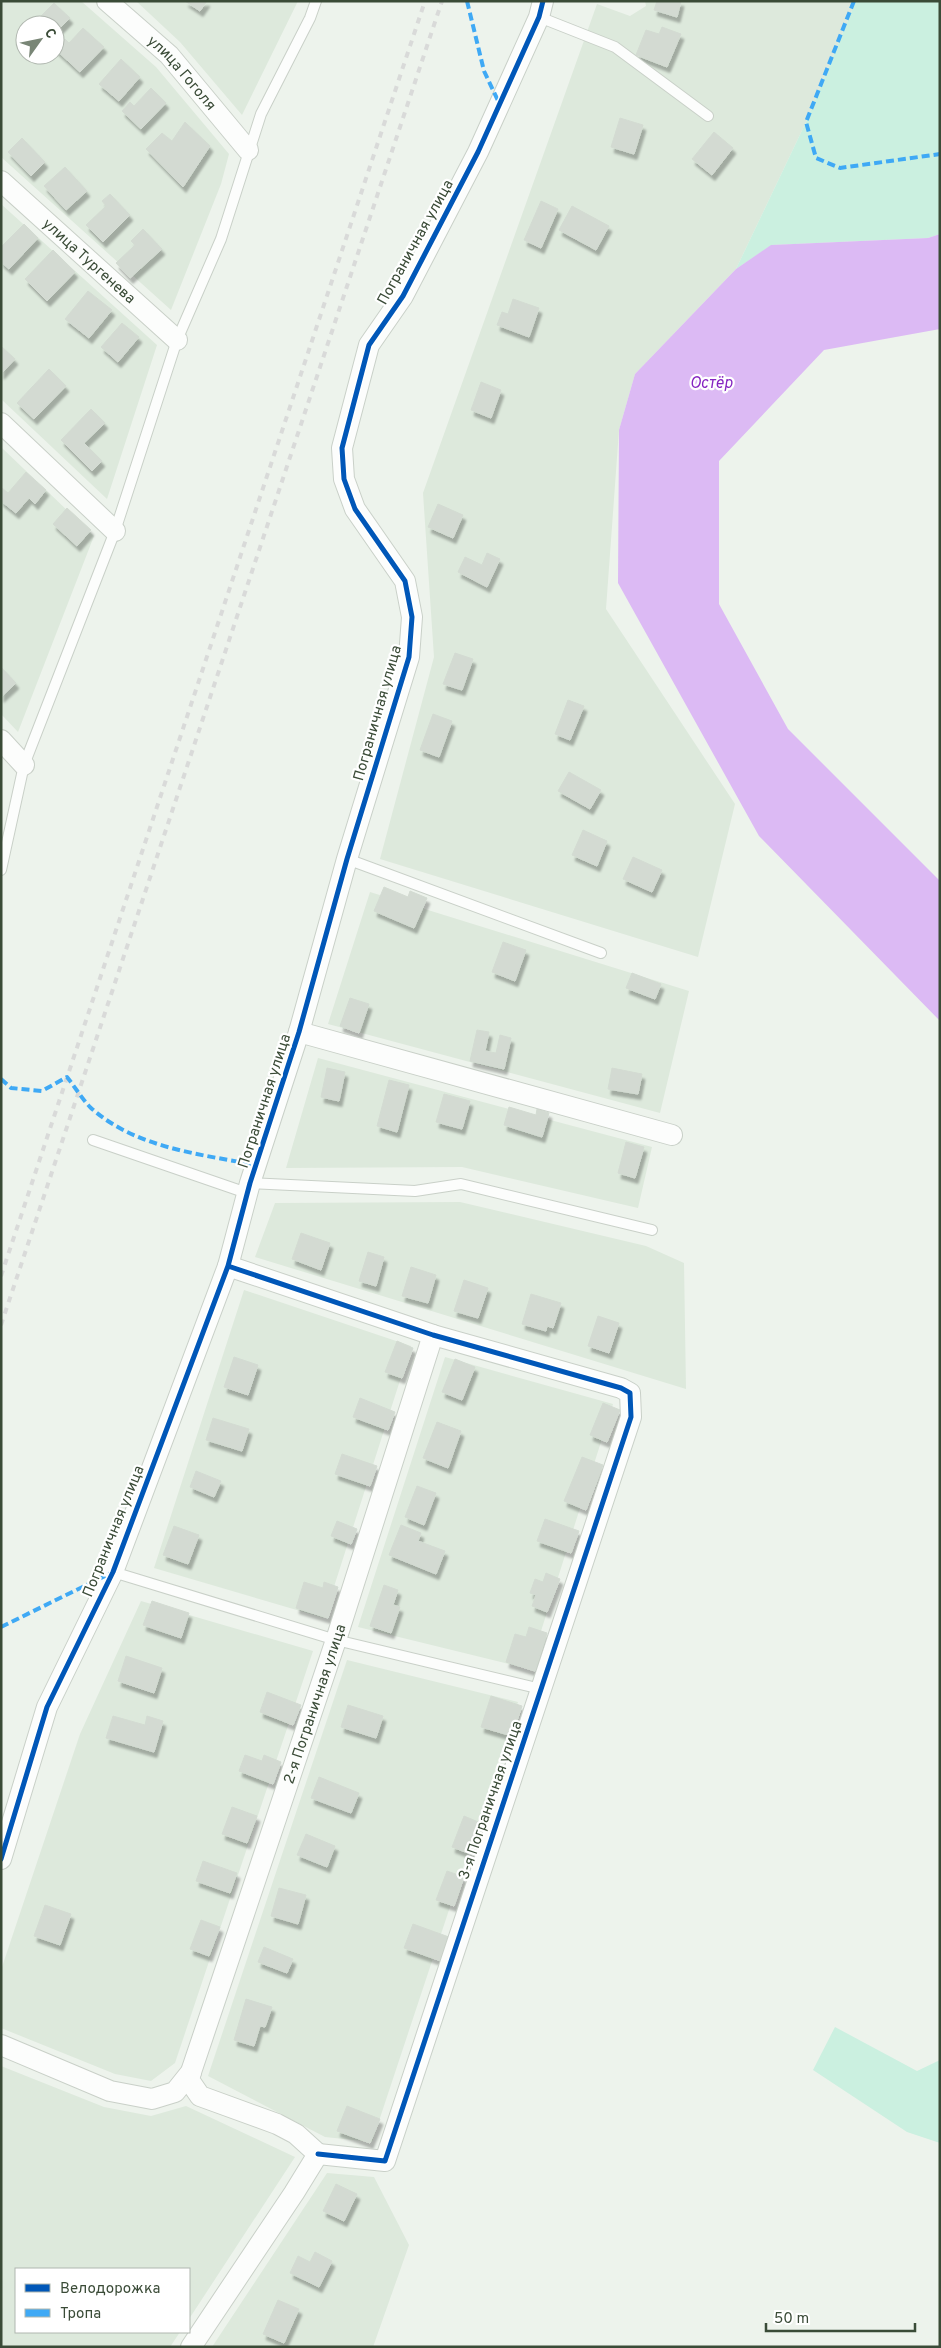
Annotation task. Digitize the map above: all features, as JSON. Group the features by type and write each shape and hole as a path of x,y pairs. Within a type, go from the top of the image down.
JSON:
{"street":[{"name":"улица Гоголя","path":"107,1 169,55 248,150"},
{"name":"Пограничная улица","path":"1,1859 47,1707 113,1572 228,1266 250,1183 299,1032 347,859 409,657 412,617 406,581 355,508 344,479 342,448 369,345 402,296 478,152 541,9"},
{"name":"улица Тургенева","path":"1,181 177,340"},
{"path":"1,423 115,531"},
{"path":"1,740 24,765"},
{"name":"Пограничная улица","path":"299,1032 672,1135"},
{"path":"228,1266 433,1335"},
{"name":"3-я Пограничная улица","path":"318,2154 385,2161 631,1417 630,1393 621,1388 433,1335"},
{"name":"2-я Пограничная улица","path":"1,2045 110,2090 152,2099 175,2092 191,2072 336,1640 433,1335"},
{"path":"191,2072 189,2080 200,2096 277,2124 296,2134 318,2154 191,2347"}],"lane":[{"path":"1,870 24,765 115,531 177,340 221,239 261,114 310,18 316,1"},
{"path":"541,9 615,48 708,116"},
{"path":"347,859 601,952"},
{"path":"93,1140 241,1191 250,1183 415,1191 462,1184 652,1230"},
{"path":"113,1572 336,1640 540,1689"}],"shaded area":[{"path":"1,1 81,1 156,67 229,154 221,184 171,310 1,157"},
{"path":"136,1 298,1 242,115 180,42"},
{"path":"645,1 856,1 806,122 736,269 635,374 619,430 606,609 735,804 698,957 380,859 434,657 423,493 597,4 630,16 646,6"},
{"path":"1,204 157,345 107,499 1,399"},
{"path":"1,447 94,536 18,732 1,714"},
{"path":"370,892 689,991 660,1113 328,1024"},
{"path":"318,1058 652,1147 638,1208 462,1167 286,1168"},
{"path":"460,1202 646,1246 684,1263 686,1389 255,1257 275,1203"},
{"path":"244,1290 411,1346 324,1618 154,1568"},
{"path":"445,1357 613,1404 529,1669 358,1627"},
{"path":"141,1601 313,1651 175,2063 151,2081 115,2074 1,2028 1,1970 80,1734"},
{"path":"347,1660 518,1702 372,2142 325,2137 208,2076"},
{"path":"1,2066 104,2107 151,2116 186,2106 295,2157 190,2317 190,2268 15,2268 15,2333 179,2333 170,2347 1,2347"},
{"path":"327,2173 374,2177 409,2245 373,2347 212,2347"}],"green space":[{"path":"856,1 940,1 940,234 928,238 772,245 736,269 806,122"},
{"path":"835,2027 917,2071 940,2060 940,2143 907,2132 813,2070"}],"water":[{"name":"Остёр","path":"940,234 940,329 824,350 719,461 719,604 788,729 940,881 940,1021 759,836 618,583 619,430 635,374 736,269 771,245 928,238"}],"building":[{"path":"185,1 207,1 200,11"},
{"path":"657,1 681,1 677,17 654,10"},
{"path":"54,3 70,18 65,23 65,15 42,15"},
{"path":"662,27 681,34 667,67 636,55 646,30 659,34"},
{"path":"83,28 104,47 80,72 65,58 65,39 69,43"},
{"path":"121,59 140,77 119,101 99,84"},
{"path":"151,88 166,103 141,129 122,111 130,102 134,106"},
{"path":"620,118 643,125 634,154 611,147"},
{"path":"185,122 210,146 183,187 146,149 162,133 172,141"},
{"path":"714,132 733,148 712,175 692,159"},
{"path":"22,138 45,162 31,176 8,152"},
{"path":"65,167 87,191 66,210 44,186"},
{"path":"110,194 130,215 103,242 86,225 106,206 102,201"},
{"path":"541,201 558,209 541,248 524,240"},
{"path":"572,206 609,226 596,250 559,230"},
{"path":"24,224 38,238 9,269 1,262 1,247"},
{"path":"143,229 162,249 130,278 116,263 135,245 131,241"},
{"path":"53,250 75,272 47,301 25,279"},
{"path":"88,291 112,310 89,338 65,319"},
{"path":"513,299 539,308 529,337 497,325 502,312 508,314"},
{"path":"122,323 139,337 118,362 101,347"},
{"path":"1,346 15,359 1,374"},
{"path":"49,369 66,386 34,419 17,403"},
{"path":"481,382 501,390 491,418 471,410"},
{"path":"91,409 105,423 84,443 102,461 92,471 61,440"},
{"path":"26,472 46,490 35,504 29,498 16,513 1,501 1,490 2,488 8,493"},
{"path":"438,504 463,515 453,538 428,527"},
{"path":"67,508 91,530 77,546 53,524"},
{"path":"487,553 500,559 487,587 458,572 465,557 482,565"},
{"path":"455,653 473,659 462,690 443,684"},
{"path":"1,667 16,683 1,697"},
{"path":"568,700 584,706 570,740 555,734"},
{"path":"433,714 452,721 439,757 420,750"},
{"path":"569,772 601,790 590,809 558,791"},
{"path":"583,830 607,841 597,866 572,855"},
{"path":"633,857 662,870 652,892 623,879"},
{"path":"384,887 408,897 410,891 427,898 414,928 374,911"},
{"path":"503,942 526,950 515,981 492,972"},
{"path":"632,973 661,984 655,999 626,988"},
{"path":"350,998 369,1004 359,1033 340,1026"},
{"path":"477,1030 489,1032 485,1051 496,1053 500,1035 511,1038 504,1069 470,1061"},
{"path":"327,1068 345,1072 339,1101 321,1097"},
{"path":"612,1068 642,1074 638,1094 608,1089"},
{"path":"389,1080 409,1085 397,1132 377,1126"},
{"path":"444,1094 470,1101 462,1129 436,1122"},
{"path":"509,1107 536,1115 537,1109 549,1113 542,1137 504,1125"},
{"path":"626,1142 644,1147 635,1178 618,1173"},
{"path":"301,1233 330,1243 321,1270 292,1259"},
{"path":"368,1252 384,1257 376,1286 359,1281"},
{"path":"411,1267 436,1275 428,1303 402,1296"},
{"path":"464,1280 488,1288 478,1318 454,1311"},
{"path":"531,1294 561,1303 553,1328 547,1326 546,1331 522,1324"},
{"path":"598,1316 619,1323 609,1353 588,1346"},
{"path":"397,1341 413,1348 402,1378 385,1372"},
{"path":"234,1357 258,1365 248,1395 224,1387"},
{"path":"455,1359 475,1367 462,1400 442,1392"},
{"path":"360,1398 395,1412 388,1430 353,1417"},
{"path":"603,1403 620,1410 607,1442 590,1435"},
{"path":"213,1418 249,1429 242,1451 206,1440"},
{"path":"437,1422 461,1431 448,1468 423,1458"},
{"path":"342,1454 377,1466 370,1486 335,1474"},
{"path":"582,1457 603,1465 586,1510 564,1501"},
{"path":"196,1471 221,1481 214,1497 190,1487"},
{"path":"417,1486 436,1493 424,1525 405,1517"},
{"path":"545,1519 579,1531 571,1553 537,1541"},
{"path":"337,1521 357,1529 351,1544 331,1536"},
{"path":"401,1525 421,1533 418,1541 445,1551 436,1574 389,1555"},
{"path":"174,1526 199,1535 188,1564 163,1555"},
{"path":"546,1573 560,1579 547,1612 532,1606 536,1595 530,1593 535,1579 543,1582"},
{"path":"304,1582 323,1588 324,1582 338,1587 328,1618 296,1608"},
{"path":"384,1585 398,1590 393,1605 400,1607 391,1633 370,1626"},
{"path":"152,1601 189,1613 181,1638 143,1625"},
{"path":"529,1627 547,1633 535,1671 506,1662 515,1634 526,1637"},
{"path":"126,1656 162,1668 154,1693 118,1681"},
{"path":"267,1692 301,1705 293,1725 260,1712"},
{"path":"491,1696 522,1706 512,1736 481,1727"},
{"path":"348,1705 383,1716 376,1738 341,1727"},
{"path":"113,1716 145,1725 147,1716 163,1721 154,1752 106,1738"},
{"path":"245,1755 262,1761 264,1755 281,1762 273,1784 239,1771"},
{"path":"319,1777 359,1793 351,1813 311,1798"},
{"path":"232,1807 257,1816 247,1843 222,1834"},
{"path":"464,1816 488,1826 476,1856 452,1847"},
{"path":"306,1834 335,1846 327,1867 297,1855"},
{"path":"203,1861 237,1873 230,1893 196,1881"},
{"path":"447,1871 464,1877 454,1906 436,1900"},
{"path":"279,1888 306,1895 298,1924 271,1916"},
{"path":"45,1905 71,1914 60,1945 34,1936"},
{"path":"201,1920 220,1927 209,1956 190,1949"},
{"path":"413,1924 449,1937 441,1961 404,1948"},
{"path":"264,1947 293,1959 287,1973 258,1962"},
{"path":"246,1999 272,2007 265,2027 260,2026 254,2046 234,2040"},
{"path":"347,2106 380,2119 370,2143 337,2131"},
{"path":"336,2184 357,2194 344,2221 323,2211"},
{"path":"315,2252 332,2261 319,2287 290,2273 298,2256 310,2262"},
{"path":"278,2300 299,2309 284,2343 263,2334"}],"railway":[{"path":"1,1276 425,1"},
{"path":"1,1325 442,1"}],"marked path":[{"path":"467,1 484,71 500,105"},
{"path":"854,1 806,122 816,158 840,168 940,154"},
{"path":"1,1079 11,1088 42,1091 67,1077 91,1108 128,1132 148,1141 191,1153 256,1165"},
{"path":"1,1627 113,1572"}],"cycle path":[{"path":"1,1859 47,1707 113,1572 228,1266 250,1183 299,1032 347,859 409,657 412,617 405,581 355,509 344,479 342,448 369,345 403,296 478,152 539,17 543,1"},
{"path":"228,1266 433,1335 621,1388 630,1393 631,1417 385,2161 318,2154"}]}
